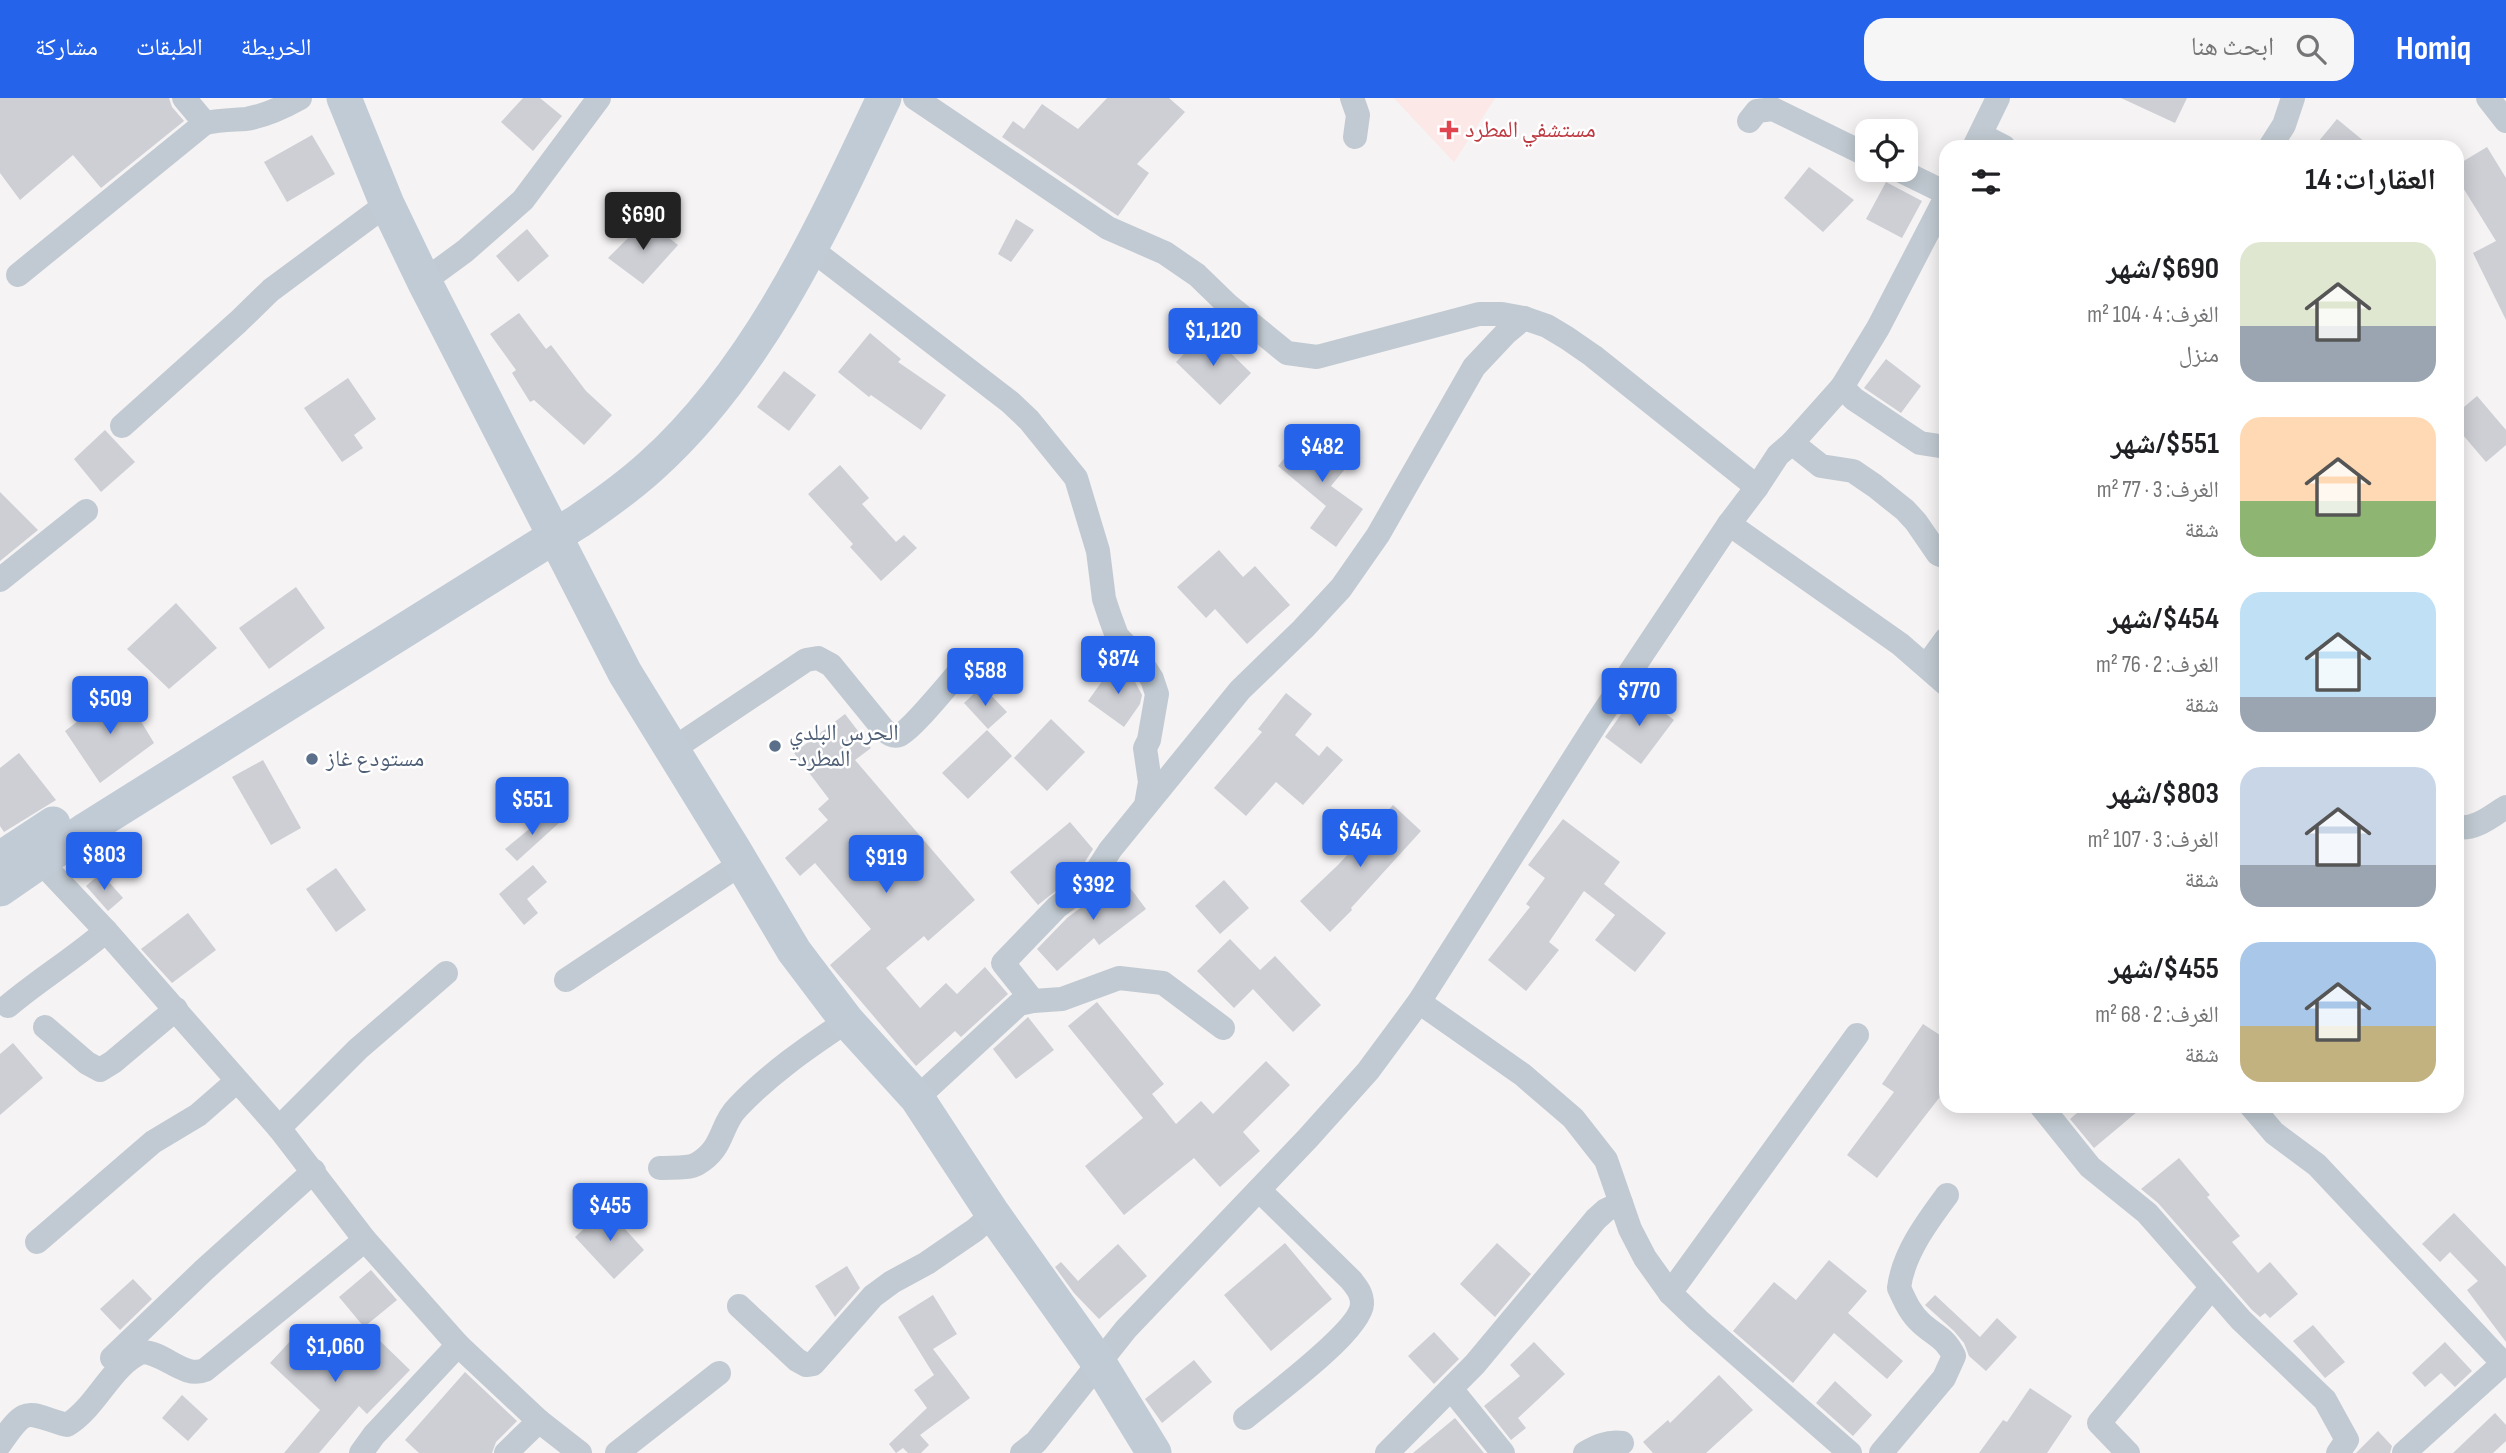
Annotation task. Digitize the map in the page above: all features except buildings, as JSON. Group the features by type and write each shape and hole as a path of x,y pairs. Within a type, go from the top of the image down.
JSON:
{"main road":[{"path":"344,98 387,204 424,281 625,673 794,951 847,1021 917,1098 993,1214 1099,1363 1154,1453"},
{"path":"549,527 641,446 682,404 727,346 763,289 820,186 860,98"},
{"path":"0,859 30,838 158,772 549,527 618,493 652,465 725,386 811,249 884,98"},
{"path":"0,889 158,772"}],"street":[{"path":"184,98 205,123"},
{"path":"18,275 205,123 231,118 246,119 284,107 300,98"},
{"path":"424,281 465,251 523,200 599,98"},
{"path":"915,98 1108,228 1165,253 1287,353 1317,357 1479,314 1524,318 1547,326 1593,356 1757,487"},
{"path":"1352,98 1358,115 1354,137"},
{"path":"1978,140 1998,98"},
{"path":"2274,140 2284,125 2293,98"},
{"path":"2488,98 2506,121"},
{"path":"1749,121 1757,111 1773,109 1855,149"},
{"path":"1918,180 1939,191"},
{"path":"122,426 238,323 271,290 387,204"},
{"path":"1023,1453 1036,1442 1126,1329 1368,1071 1419,1002 1597,722 1729,524 1778,454 1792,443 1842,387 1878,328 1939,209"},
{"path":"811,249 1020,411 1076,478 1098,551 1104,599 1117,636 1140,660 1152,679 1157,694 1149,740 1145,748 1150,782 1146,805"},
{"path":"1033,1001 1003,963 1058,907 1089,883 1110,850 1240,690 1341,588 1378,535 1474,367 1524,318"},
{"path":"1842,387 1854,399 1920,443 1939,446"},
{"path":"1792,443 1821,466 1853,471 1875,486 1905,510 1939,554"},
{"path":"0,580 86,511"},
{"path":"1729,524 1900,644 1939,677"},
{"path":"1927,665 1939,649"},
{"path":"673,749 811,658 825,660 831,665 884,730 892,735 900,735 966,664"},
{"path":"2464,828 2480,824 2506,807"},
{"path":"40,861 106,930 279,1128 365,1240 457,1345 539,1421 580,1453"},
{"path":"566,980 742,863"},
{"path":"8,1006 80,953 106,930"},
{"path":"279,1128 358,1049 446,974"},
{"path":"917,1098 1019,1004 1062,999 1119,978 1163,983 1223,1028"},
{"path":"1419,1002 1523,1075 1573,1118 1606,1160 1630,1229 1645,1258 1670,1293 1850,1453"},
{"path":"45,1027 87,1063 100,1070 176,1009"},
{"path":"660,1168 696,1165 719,1145 734,1111 764,1081 785,1063 847,1021"},
{"path":"1670,1293 1857,1035"},
{"path":"37,1242 153,1142 198,1115 237,1082"},
{"path":"2047,1113 2090,1167 2147,1213 2241,1320 2325,1401 2347,1440 2338,1453"},
{"path":"2257,1113 2274,1133 2317,1165 2504,1362 2404,1453"},
{"path":"98,1372 204,1270 314,1171"},
{"path":"1245,1418 1339,1340 1358,1317 1362,1305 1361,1293 1351,1280 1259,1190"},
{"path":"1881,1453 1944,1378 1954,1356 1941,1336 1923,1325 1910,1312 1899,1288 1923,1227 1947,1195"},
{"path":"1387,1453 1451,1390 1596,1219 1606,1210 1621,1203"},
{"path":"739,1306 797,1360 806,1365 813,1364 873,1296 927,1263 975,1230 993,1214"},
{"path":"0,1444 24,1416 36,1413 67,1425 78,1418 120,1369 142,1352 151,1353 193,1373 205,1370 365,1240"},
{"path":"2127,1453 2099,1423 2212,1287"},
{"path":"361,1453 374,1435 457,1345"},
{"path":"617,1453 719,1373"},
{"path":"1451,1390 1503,1453"},
{"path":"506,1453 539,1421"},
{"path":"1585,1453 1602,1444 1622,1443"}],"shaded area":[{"name":"مستشفي المطرد","path":"1394,98 1495,98 1454,162"}],"place":[{"name":"مستشفي المطرد","path":"1449,130"},
{"name":"الحرس البلدي -المطرد","path":"775,746"},
{"name":"مستودع غاز","path":"312,759"}]}
